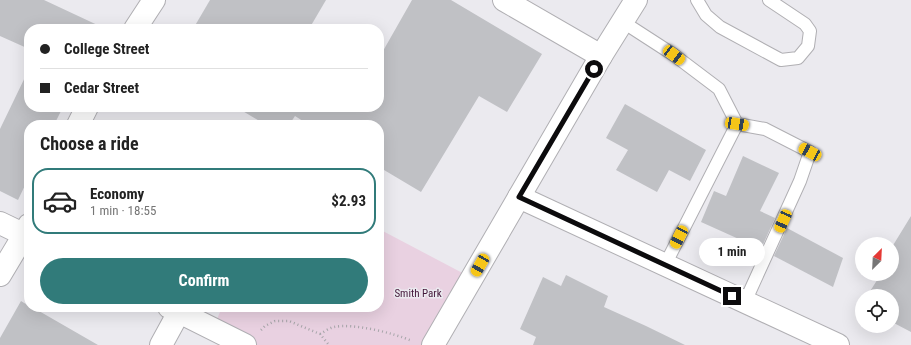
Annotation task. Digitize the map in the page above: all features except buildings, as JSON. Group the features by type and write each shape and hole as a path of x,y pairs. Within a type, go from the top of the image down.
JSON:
{"street":[{"path":"138,24 154,0"},
{"path":"504,0 601,56"},
{"path":"434,343 601,56 636,0"},
{"path":"519,197 745,302 808,339 838,345"},
{"path":"0,223 24,231"},
{"path":"0,275 24,237"},
{"path":"161,345 173,312"},
{"path":"182,312 252,338"}],"lane":[{"path":"697,0 706,15 720,27 781,60 798,58 808,46 810,31 805,24 769,0"},
{"path":"623,22 674,55 720,89 737,124"},
{"path":"737,124 765,129 810,152 800,181 745,302"},
{"path":"665,264 737,124"}],"path":[{"path":"252,338 265,326 275,321 289,321 320,334 329,345"},
{"path":"320,334 334,327 346,326 364,328 434,343"}],"green space":[{"name":"Smith Park","path":"384,232 472,278 433,345 245,345 213,329 220,312 384,312"}],"route":[{"path":"594,69 519,197 732,296"}]}
